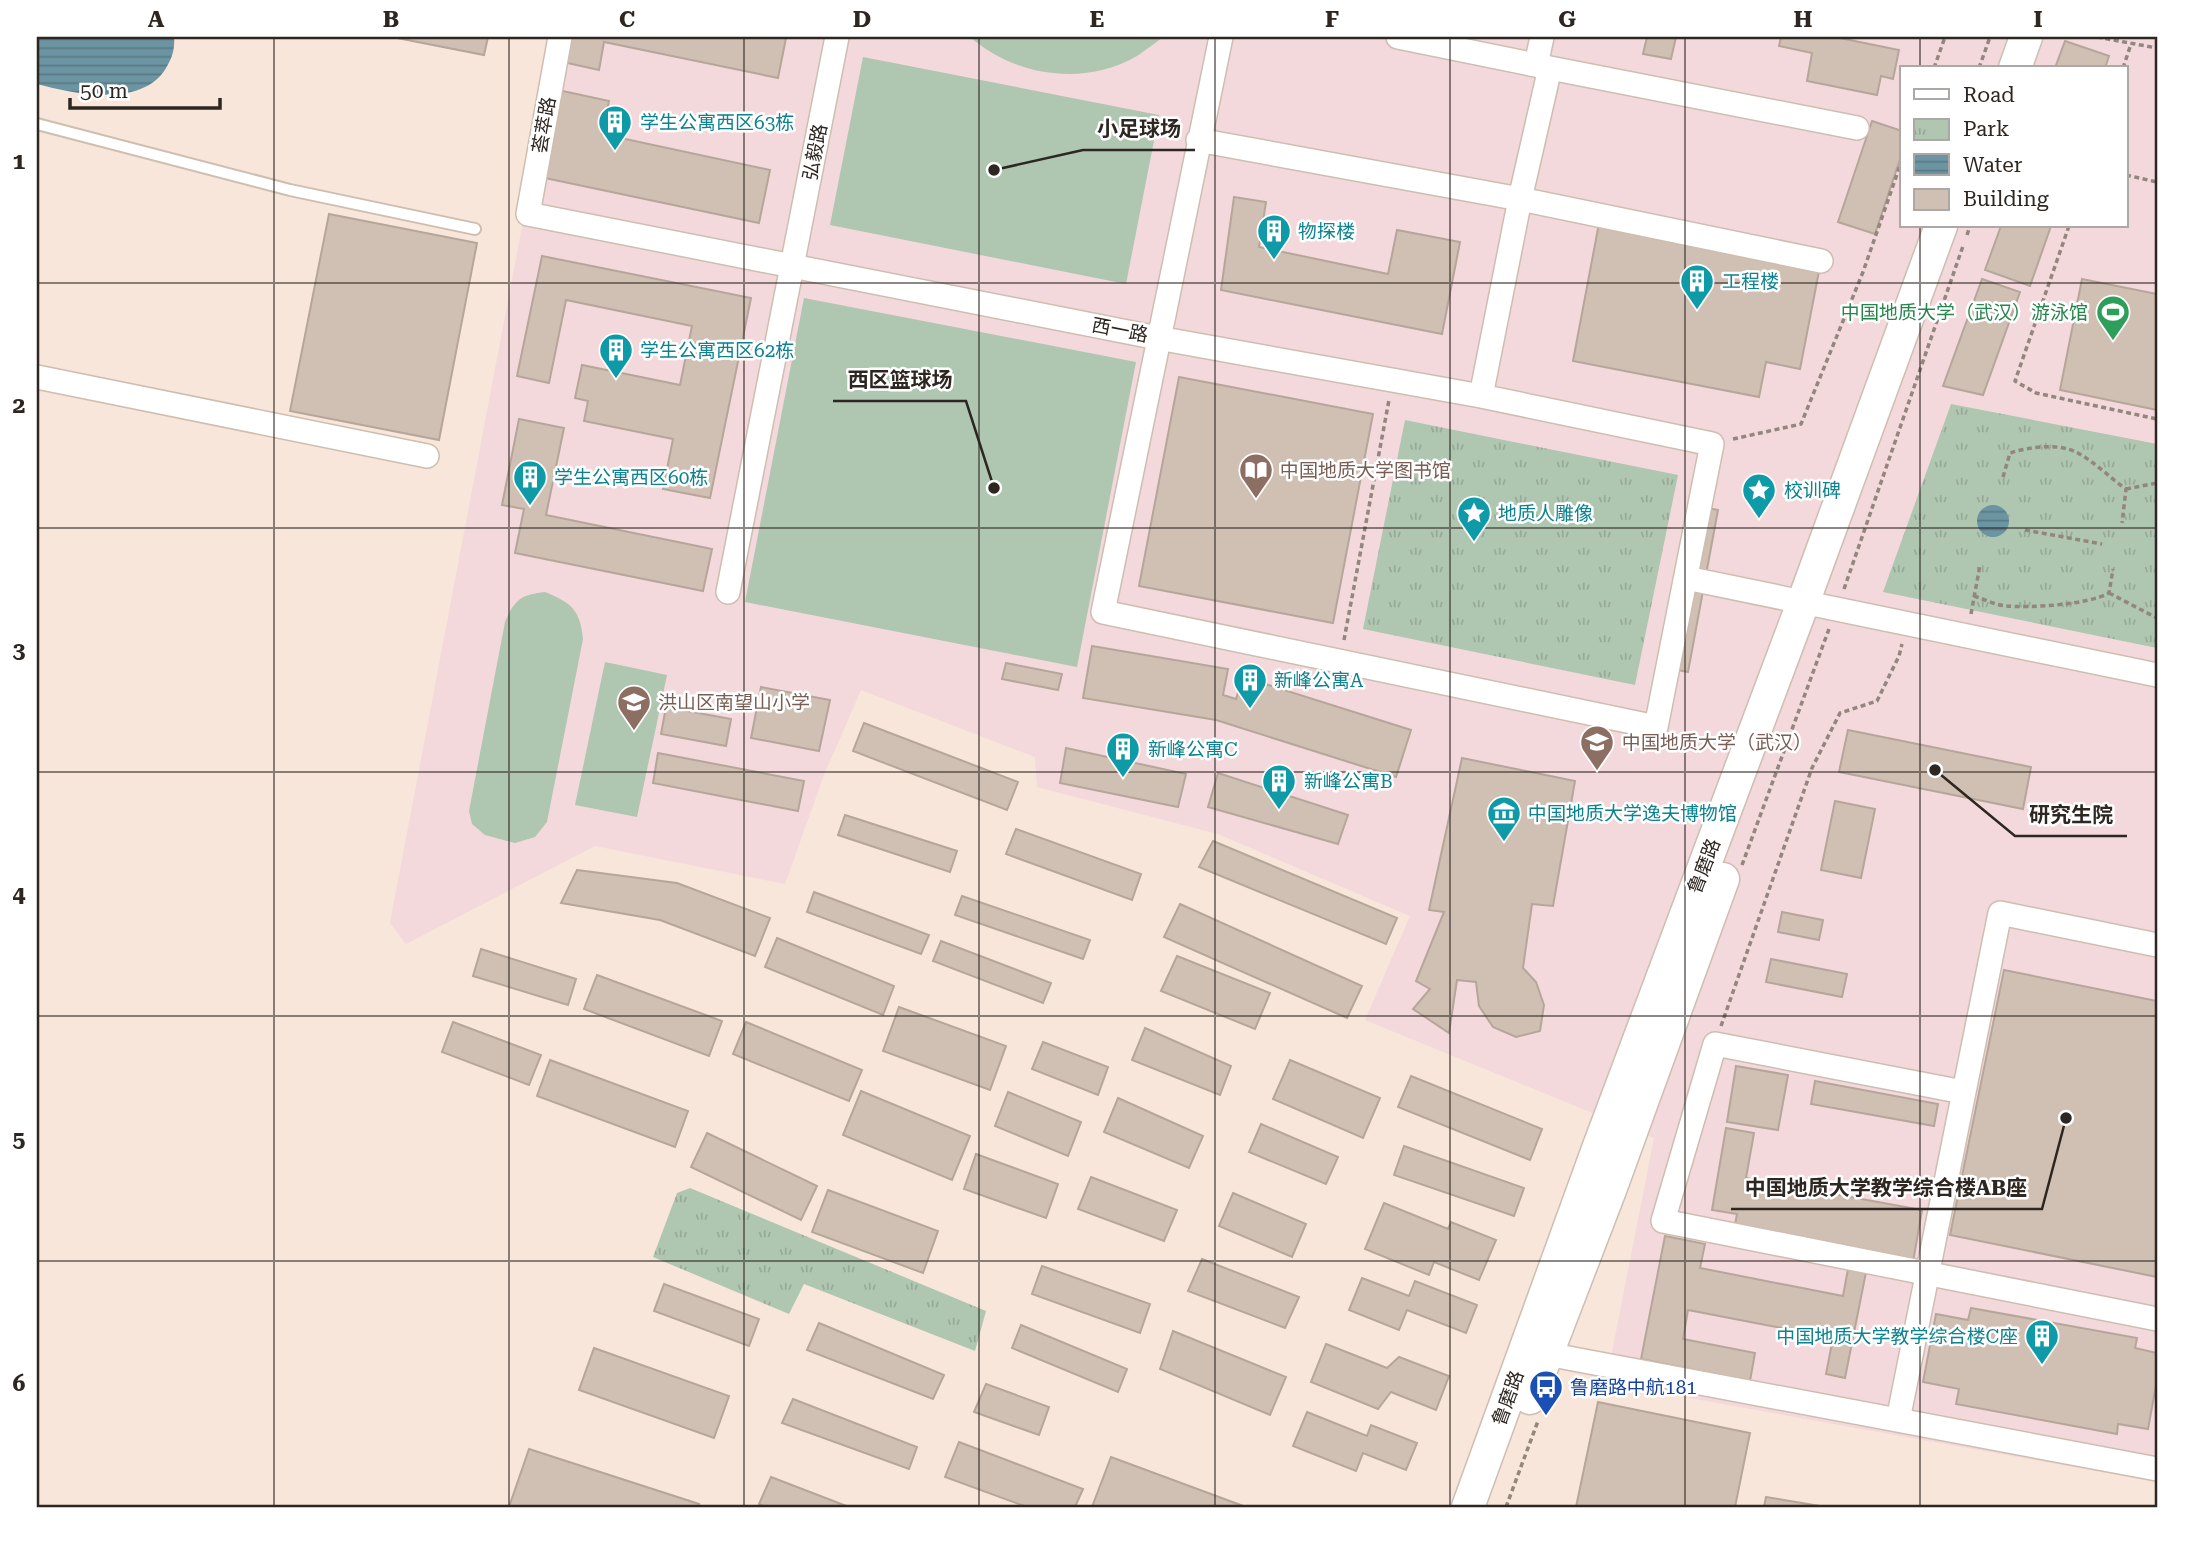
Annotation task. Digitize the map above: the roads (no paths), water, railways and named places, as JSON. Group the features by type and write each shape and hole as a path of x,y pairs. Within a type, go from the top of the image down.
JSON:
{"main road":[{"path":"1998,66 2008,37"},
{"path":"2016,66 2026,37"},
{"name":"鲁磨路","path":"1489,1507 1610,1190 1940,228"},
{"name":"鲁磨路","path":"1468,1507 1598,1149 1957,228"}],"street":[{"name":"荟萃路","path":"528,214 559,37"},
{"name":"弘毅路","path":"728,592 837,37"},
{"path":"1221,37 1103,612 1656,727 1686,579 2157,674"},
{"path":"1398,37 1857,128"},
{"path":"1481,396 1543,67 1542,37"},
{"path":"1198,140 1520,199 1821,261"},
{"name":"西一路","path":"528,214 1158,338 1481,396 1712,444 1686,579"},
{"path":"37,376 427,456"},
{"path":"1898,1420 2000,913 2157,945"},
{"path":"1963,1092 1715,1044 1663,1221 2157,1319"},
{"path":"1547,1354 2157,1469"}],"lane":[{"path":"37,124 290,190 475,229"}],"water":[{"path":"37,37 174,37 174,46 166,68 155,81 141,89 106,95 88,94 37,84"},
{"path":"1993,505 2005,509 2009,521 2005,533 1993,537 1981,533 1977,521 1981,509"}],"place":[{"name":"学生公寓西区63栋","path":"615,152"},
{"name":"小足球场","path":"994,170"},
{"name":"物探楼","path":"1274,261"},
{"name":"工程楼","path":"1697,311"},
{"name":"中国地质大学（武汉）游泳馆","path":"2113,342"},
{"name":"学生公寓西区62栋","path":"616,380"},
{"name":"西区篮球场","path":"994,488"},
{"name":"中国地质大学图书馆","path":"1256,500"},
{"name":"学生公寓西区60栋","path":"530,507"},
{"name":"校训碑","path":"1759,520"},
{"name":"地质人雕像","path":"1474,543"},
{"name":"新峰公寓A","path":"1250,710"},
{"name":"洪山区南望山小学","path":"634,732"},
{"name":"研究生院","path":"1935,770"},
{"name":"中国地质大学（武汉）","path":"1597,772"},
{"name":"新峰公寓C","path":"1123,779"},
{"name":"新峰公寓B","path":"1279,811"},
{"name":"中国地质大学逸夫博物馆","path":"1504,843"},
{"name":"中国地质大学教学综合楼AB座","path":"2066,1118"},
{"name":"中国地质大学教学综合楼C座","path":"2042,1366"},
{"name":"鲁磨路中航181","path":"1546,1417"}]}
